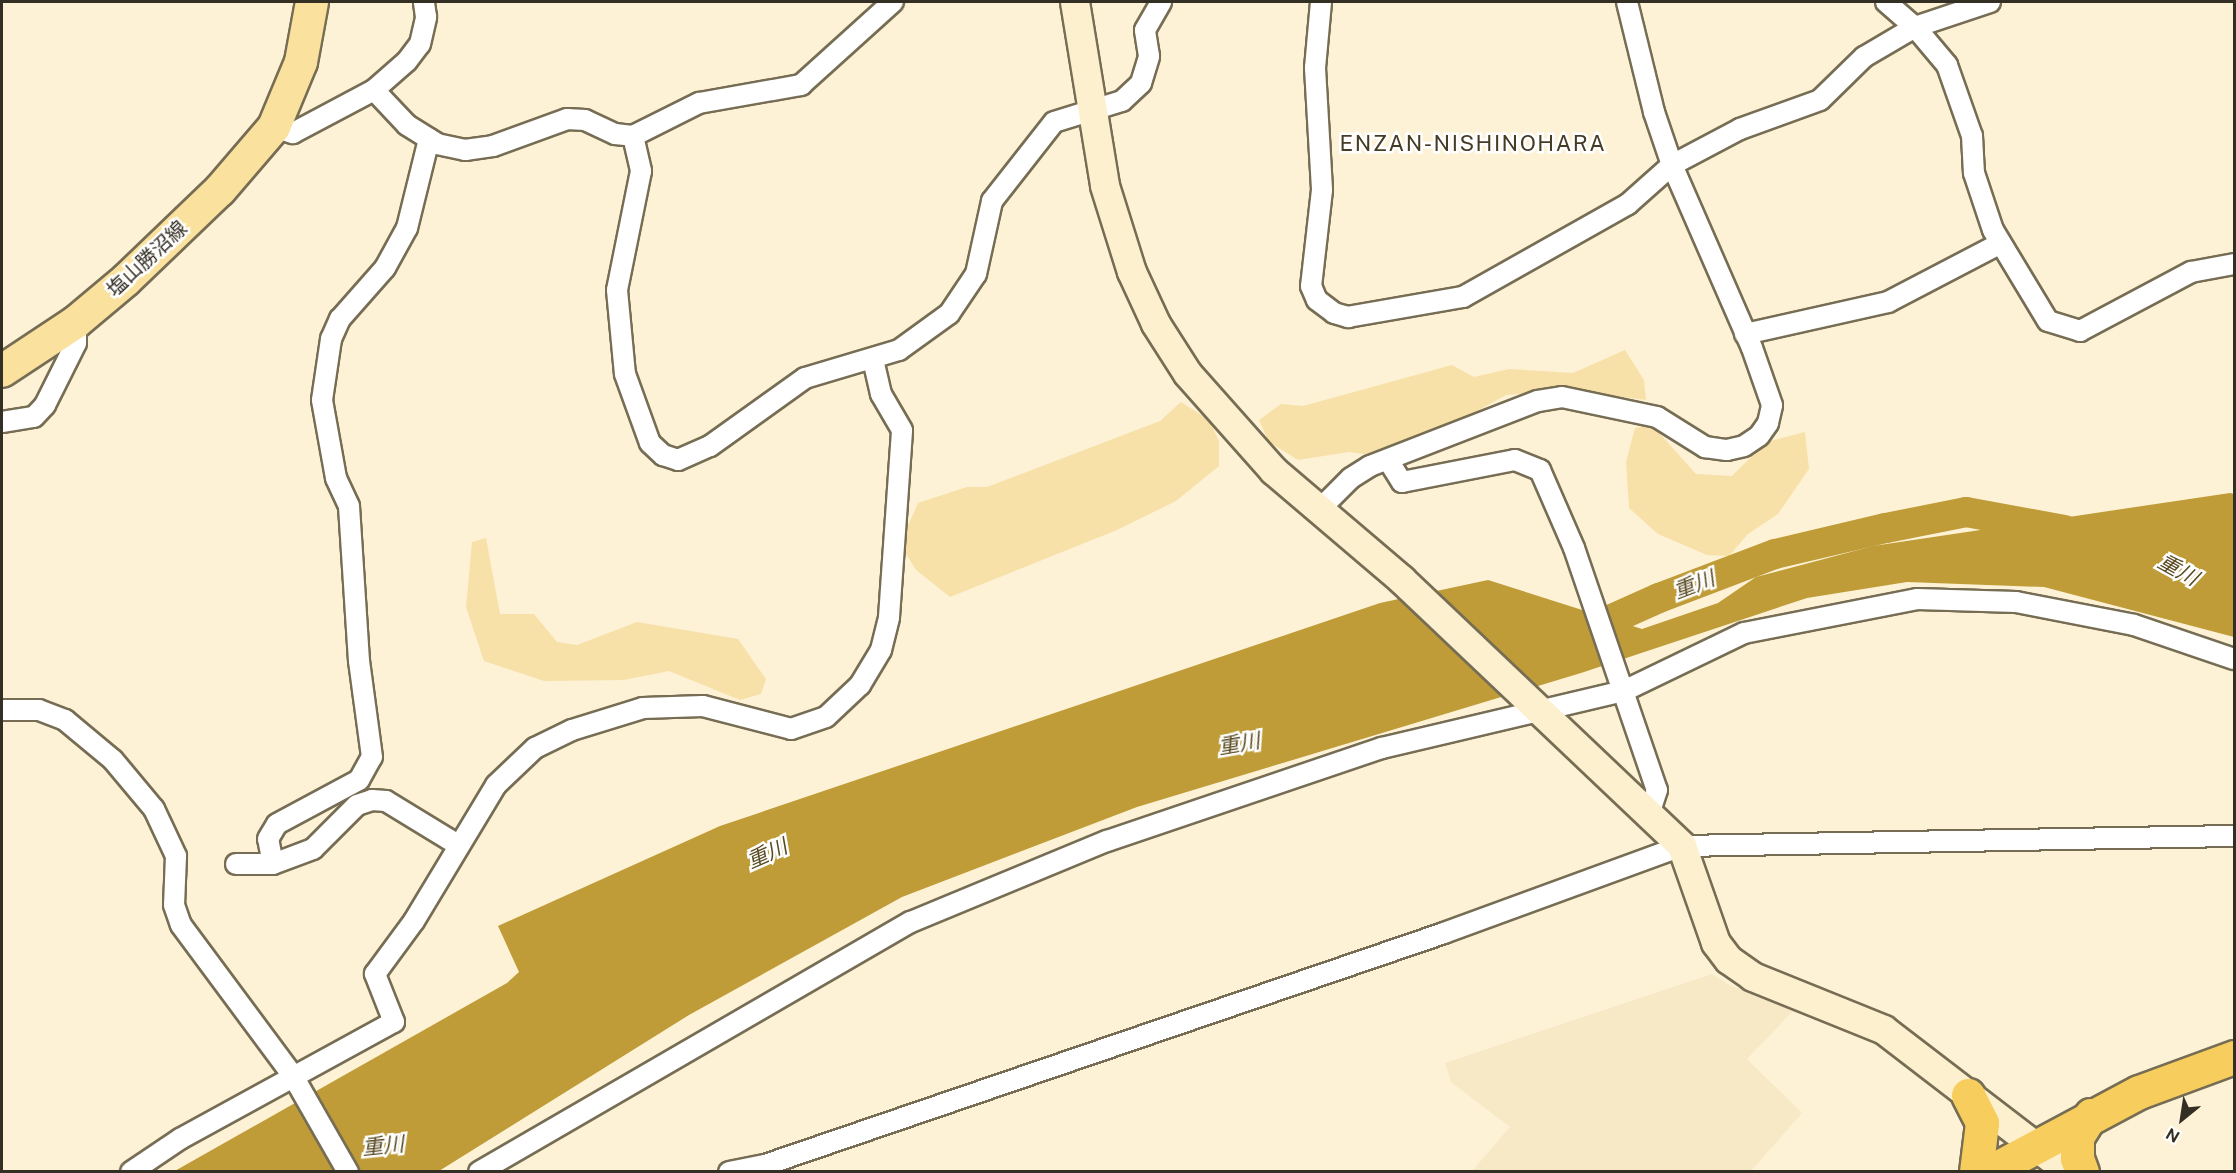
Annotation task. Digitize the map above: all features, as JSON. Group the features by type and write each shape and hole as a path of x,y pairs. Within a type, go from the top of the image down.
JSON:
{"highway":[{"path":"1989,1172 2091,1115 2139,1092 2235,1057"},
{"path":"1968,1095 1982,1122 1976,1172"},
{"path":"2082,1172 2077,1158 2077,1137 2091,1115"}],"main road":[{"name":"塩山勝沼線","path":"2,371 76,322 126,280 220,190 274,126 301,62 312,2"}],"street":[{"path":"274,126 292,133 374,90 407,61 420,44 426,16 424,2"},
{"path":"374,90 406,125 429,139 465,150 493,146 567,118 585,120 615,134 633,136 699,103 801,85 893,2"},
{"path":"1075,2 1090,110 1108,197 1132,272 1156,324 1188,374 1227,421 1274,471 1402,580 1682,846 1716,943 1729,960 1753,977 1884,1030 2070,1172"},
{"path":"633,136 641,171 617,290 625,374 640,422 650,443 663,455 678,460 690,458 805,378 873,360 899,350 949,314 976,274 992,201 1054,122 1122,100 1142,83 1149,56 1145,30 1161,2"},
{"path":"1321,2 1315,68 1322,190 1311,286 1317,300 1334,313 1348,317 1463,297 1628,204 1672,165 1740,129 1820,100 1864,57 1915,27 1989,2"},
{"path":"1319,510 1351,478 1388,460 1538,401 1562,397 1657,417 1705,447 1727,450 1744,446 1759,436 1772,405 1745,334 1672,165 1654,112 1627,2"},
{"path":"1886,2 1915,27 1947,65 1972,136 1974,173 2001,243 2048,321 2080,331 2191,272 2235,264"},
{"path":"273,864 268,839 277,824 359,780 372,757 359,661 349,506 336,478 322,400 332,339 340,320 385,268 407,228 429,139"},
{"path":"1745,334 1888,302 2001,243"},
{"path":"2,422 34,417 45,405 76,343 76,322"},
{"path":"131,1172 180,1138 394,1022 375,974 414,921 496,785 535,748 572,730 643,708 703,706 791,729 826,717 860,685 881,650 890,617 902,430 881,394 873,360"},
{"path":"1388,460 1402,482 1515,460 1540,470 1574,548 1657,790 1650,815"},
{"path":"479,1172 912,922 1107,841 1382,748 1623,689 1744,633 1917,599 2016,602 2134,625 2235,659"},
{"path":"2,710 39,710 65,720 113,760 154,809 176,856 174,905 181,925 293,1076 348,1172"},
{"path":"236,864 273,864 313,849 357,805 372,800 386,801 458,845"},
{"path":"729,1172 770,1168 1444,933 1682,846 2235,836"}],"shaded area":[{"path":"1625,350 1644,380 1646,400 1569,390 1506,395 1457,422 1371,455 1349,452 1298,460 1269,442 1259,420 1281,404 1303,406 1452,365 1474,377 1509,369 1573,373"},
{"path":"1181,402 1209,420 1219,441 1219,466 1176,501 1117,530 950,597 916,570 900,544 918,503 967,487 987,487 1160,421"},
{"path":"1652,425 1696,474 1732,476 1766,442 1805,432 1809,469 1778,514 1748,534 1729,556 1707,555 1658,534 1629,508 1626,462 1635,428"},
{"path":"486,538 500,614 534,614 557,642 577,645 637,622 738,639 766,679 761,694 740,700 669,671 624,680 544,681 484,661 466,607 472,542"},
{"path":"1712,974 1731,986 1797,1007 1747,1059 1802,1113 1751,1171 1472,1171 1510,1127 1451,1082 1445,1063"}],"water":[{"path":"2234,494 2234,637 2044,587 1907,582 1807,598 1581,673 1137,807 902,897 689,1015 439,1171 173,1172 507,983 519,972 498,926 720,826 1380,603 1488,580 1642,629 1718,603 1756,577 1873,546"}],"waterway":[{"name":"重川","path":"1574,636 1659,598 1775,554 1886,528 1966,512 2064,530"}],"district":[{"name":"ENZAN-NISHINOHARA","path":"1473,144"}]}
